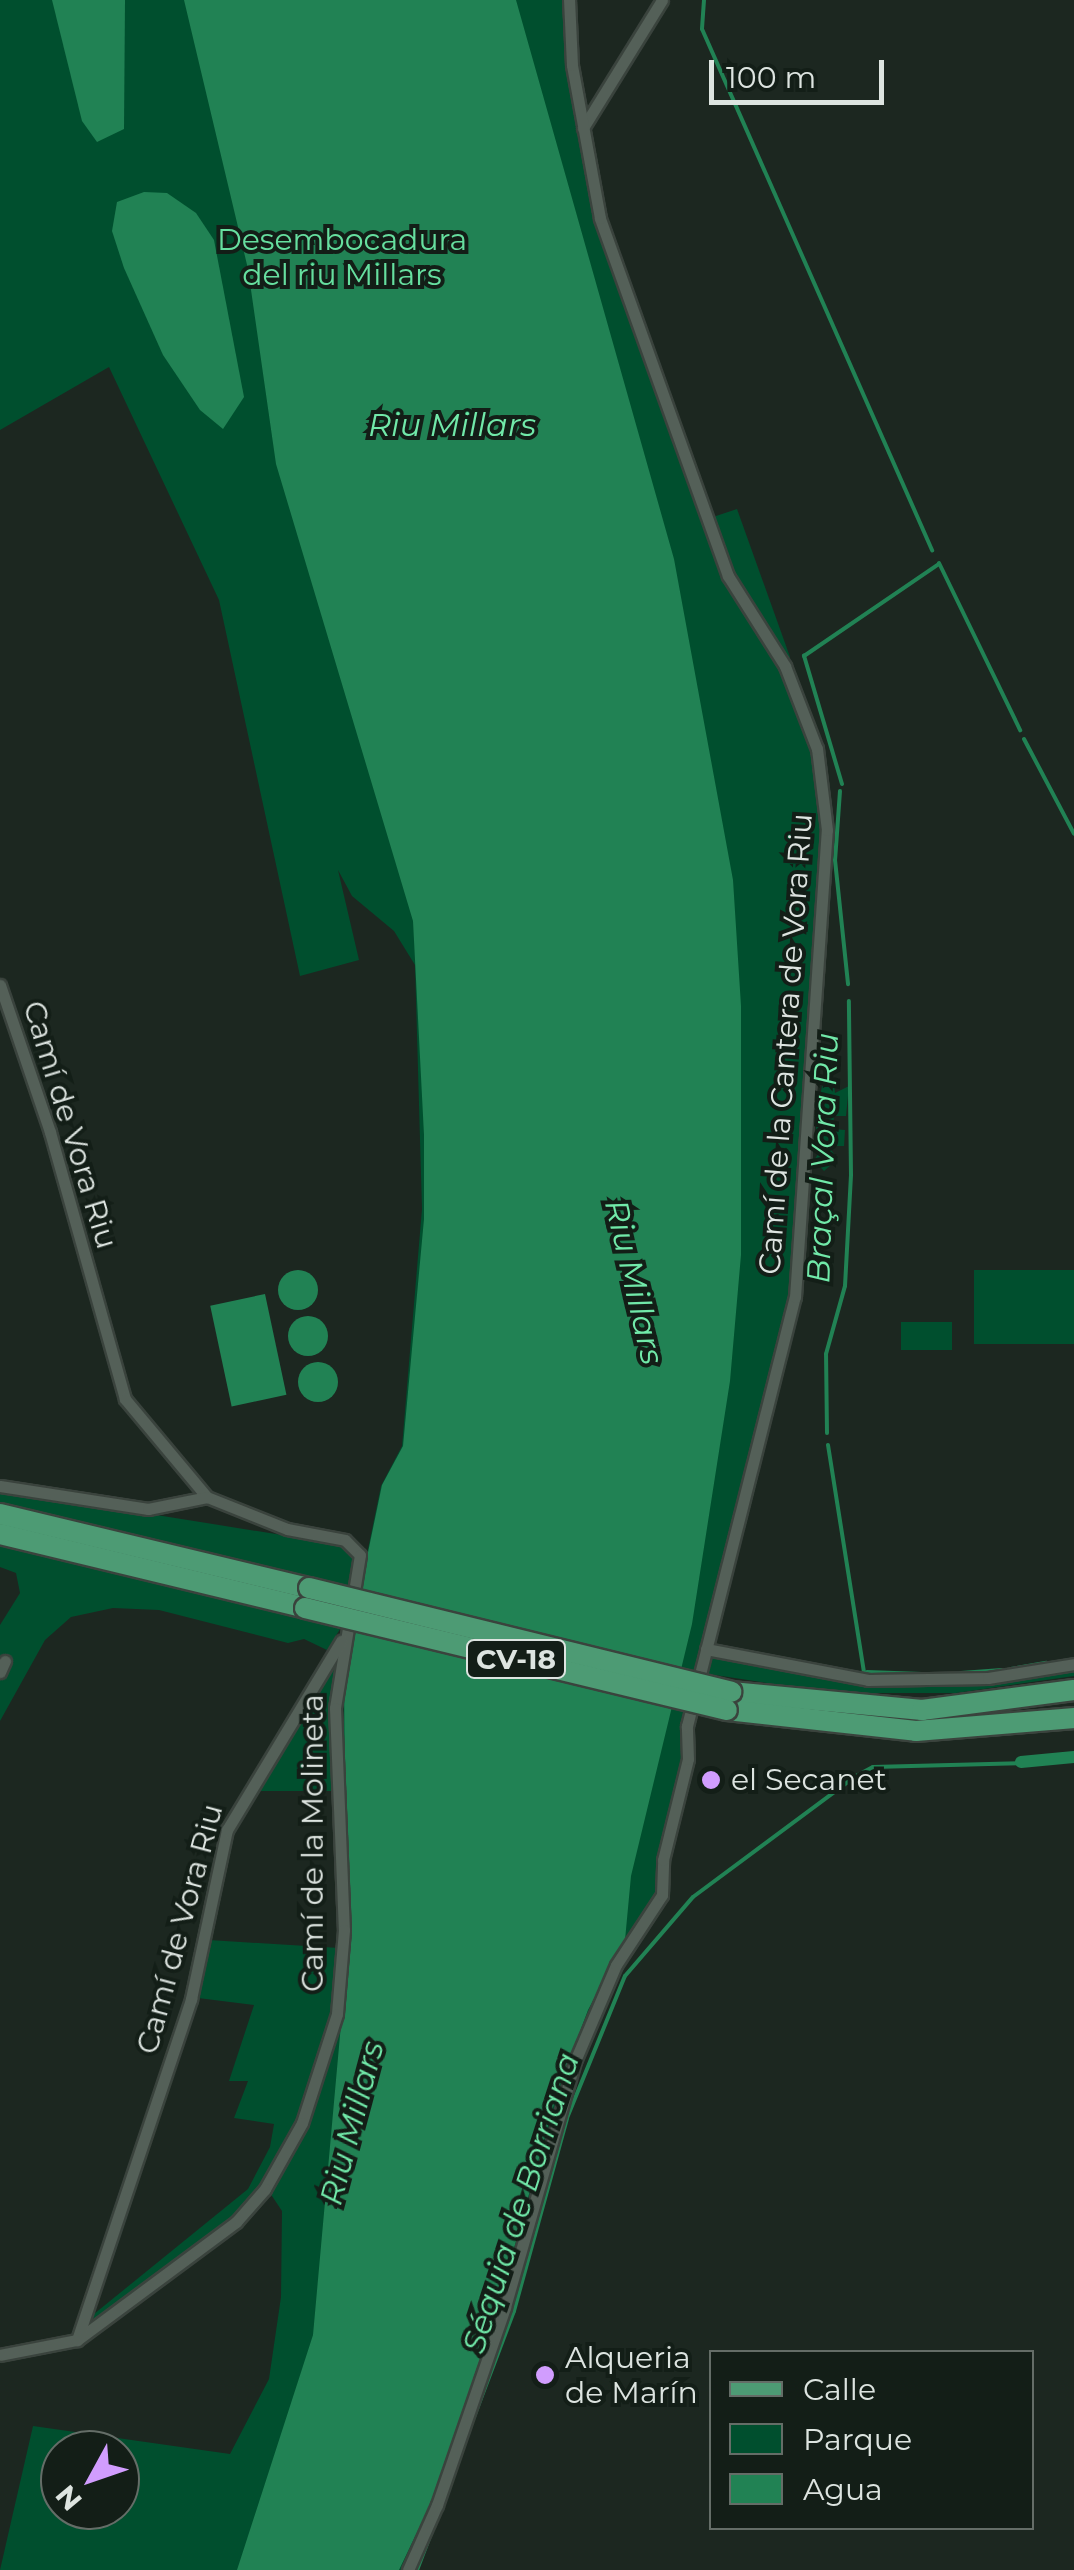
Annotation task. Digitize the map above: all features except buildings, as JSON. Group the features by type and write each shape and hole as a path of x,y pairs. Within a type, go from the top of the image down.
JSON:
{"main road":[{"name":"CV-18","path":"0,1514 307,1598 729,1701 916,1731 1074,1718"},
{"name":"CV-18","path":"0,1534 307,1598"},
{"name":"CV-18","path":"729,1701 922,1710 1074,1690"}],"street":[{"name":"Camí de la Cantera de Vora Riu","path":"408,2570 505,2307 575,2061 616,1965 662,1896 663,1860 688,1760 687,1726 796,1287 826,792 818,749 784,666 728,576 600,218 583,129 569,0"},
{"path":"583,129 662,0"},
{"name":"Camí de Vora Riu","path":"0,985 50,1132 125,1400 207,1497 355,1546 360,1556 341,1641 227,1830 191,1999 76,2340"},
{"path":"0,1486 148,1509 207,1497"},
{"name":"Camí de la Molineta","path":"0,2355 76,2340 236,2222 265,2189 302,2123 337,2014 344,1930 336,1708 341,1641"},
{"path":"706,1649 868,1680 988,1678 1074,1664"}],"green space":[{"name":"Riu Millars","path":"0,0 564,0 592,197 727,577 783,667 824,793 795,1277 658,1894 569,2068 500,2306 433,2501 402,2570 0,2570 33,2426 61,2430 40,2430 40,2530 140,2530 140,2441 230,2454 269,2379 281,2297 282,2211 268,2190 309,2117 341,2021 344,1666 381,1486 402,1446 422,1209 415,965 394,931 352,896 338,870 359,960 300,976 219,600 109,367 0,430"},
{"path":"737,509 790,657 785,664 729,576 707,519"},
{"path":"834,1085 835,1093 849,1086 846,1116 834,1116 833,1129 845,1130 844,1146 828,1146 838,1159 824,1171 814,1160 824,1146 815,1146 817,1112 822,1086"},
{"path":"974,1270 1074,1270 1074,1344 974,1344"},
{"path":"901,1322 952,1322 952,1350 901,1350"},
{"path":"0,1490 338,1544 355,1555 350,1586 0,1503"},
{"path":"0,1545 342,1626 327,1650 304,1639 288,1643 159,1610 113,1608 71,1617 45,1640 0,1721 0,1625 20,1593 16,1573 0,1567"},
{"path":"340,1645 336,1791 248,1791"},
{"path":"708,1651 871,1682 1074,1667 1074,1676 956,1693 833,1693 702,1673"},
{"path":"209,1940 339,1948 335,2013 305,2108 262,2188 234,2220 89,2328 94,2314 248,2189 270,2147 274,2124 234,2118 248,2081 229,2081 254,2005 198,1998"}],"water":[{"path":"52,0 125,0 124,129 97,142 82,121"},
{"name":"Riu Millars","path":"184,0 516,0 674,559 733,880 741,1006 741,1255 730,1381 692,1624 631,1876 625,1940 588,2010 557,2093 498,2306 432,2501 399,2570 237,2570 313,2335 346,1969 344,1668 382,1485 403,1446 424,1219 424,1135 413,921 276,464 248,269"},
{"path":"144,192 167,193 196,213 214,240 244,397 223,429 200,410 163,355 124,268 112,231 117,202"},
{"path":"298,1270 312,1276 318,1290 312,1304 298,1310 284,1304 278,1290 284,1276"},
{"path":"265,1294 286,1395 232,1406 210,1306"},
{"path":"308,1316 322,1322 328,1336 322,1350 308,1356 294,1350 288,1336 294,1322"},
{"path":"318,1362 332,1368 338,1382 332,1396 318,1402 304,1396 298,1382 304,1368"}],"waterway":[{"path":"704,0 702,29 932,550"},
{"path":"939,563 1020,730"},
{"name":"Braçal Vora Riu","path":"842,784 804,656 939,564"},
{"path":"1024,739 1074,834"},
{"name":"Braçal Vora Riu","path":"840,791 835,860 848,984"},
{"name":"Braçal Vora Riu","path":"827,1433 826,1354 845,1286 851,1175 849,1001"},
{"name":"Braçal Vora Riu","path":"828,1445 864,1672"},
{"path":"1011,1669 1046,1663"},
{"path":"961,1673 1002,1670"},
{"path":"867,1672 922,1674"},
{"path":"1021,1762 1074,1757"},
{"name":"Séquia de Borriana","path":"469,2430 514,2311 567,2118 625,1976 693,1897 873,1767 1031,1763"},
{"name":"Séquia de Borriana","path":"417,2570 449,2486"}],"place":[{"name":"el Secanet","path":"711,1780"},
{"name":"Alqueria de Marín","path":"545,2375"}],"park label":[{"name":"Desembocadura del riu Millars","path":"342,257"}]}
